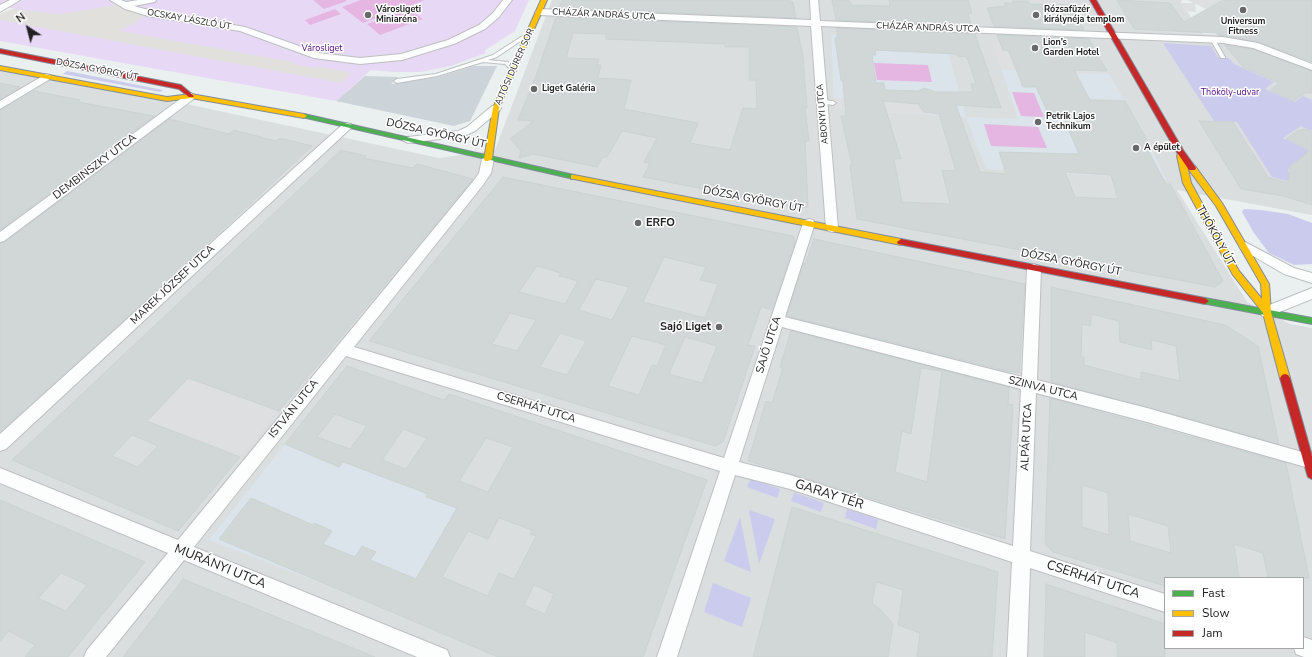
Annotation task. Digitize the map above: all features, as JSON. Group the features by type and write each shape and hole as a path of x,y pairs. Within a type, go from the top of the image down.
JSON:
{"main road":[{"name":"AJTÓSI DÜRER SOR","path":"488,159 496,108 544,0"},
{"name":"THÖKÖLY ÚT","path":"1093,0 1180,151 1206,185 1245,246 1265,284 1267,312 1310,467"},
{"name":"DÓZSA GYÖRGY ÚT","path":"0,51 181,87 191,96"},
{"name":"DÓZSA GYÖRGY ÚT","path":"0,68 167,99 191,96 347,126 488,159 1034,269 1312,321"},
{"name":"THÖKÖLY ÚT","path":"1180,151 1190,190 1236,273 1267,312"}],"street":[{"path":"0,9 16,0"},
{"path":"118,4 152,0"},
{"name":"OCSKAY LÁSZLÓ ÚT","path":"118,4 160,16 207,22 242,29 317,56 360,61 402,57 451,42 482,27 496,15 508,0"},
{"name":"ABONYI UTCA","path":"814,0 816,24 828,102 832,228"},
{"name":"CHÁZÁR ANDRÁS UTCA","path":"539,12 1113,36 1218,38 1255,45 1312,67"},
{"path":"0,106 46,77"},
{"name":"DEMBINSZKY UTCA","path":"0,238 191,96"},
{"path":"408,140 460,134 471,129 496,108"},
{"name":"MAREK JÓZSEF UTCA","path":"0,444 347,126"},
{"name":"ISTVÁN UTCA","path":"94,657 179,550 482,178 485,173 488,159"},
{"name":"SAJÓ UTCA","path":"730,468 809,223"},
{"name":"THÖKÖLY ÚT","path":"1245,246 1290,272 1312,278"},
{"name":"ALPÁR UTCA","path":"1021,556 1034,269"},
{"path":"1267,312 1312,293"},
{"name":"SZINVA UTCA","path":"777,320 1029,386 1147,415 1310,467"},
{"name":"CSERHÁT UTCA","path":"342,349 730,468"},
{"path":"667,657 730,468"},
{"name":"GARAY TÉR","path":"730,468 790,482 1021,556"},
{"name":"MURÁNYI UTCA","path":"0,475 440,657"},
{"path":"1017,657 1021,556"},
{"name":"CSERHÁT UTCA","path":"1021,556 1164,603"}],"lane":[{"path":"397,82 437,74 495,56 528,35"},
{"path":"1218,38 1223,57"},
{"path":"483,60 486,62 506,63 514,70"}],"shaded area":[{"path":"313,0 345,0 347,1 324,9"},
{"name":"Városligeti Miniaréna","path":"361,0 425,0 363,23 342,7"},
{"path":"552,0 1182,0 1181,3 1203,34 1253,36 1312,61 1312,215 1177,190 1247,302 1290,324 1312,328 1312,657 0,657 0,70 191,105 439,158 495,150"},
{"path":"1005,0 1073,0 1076,4 1030,3 1028,1"},
{"path":"1187,0 1223,0 1207,9 1195,4 1196,12 1187,11 1181,3 1193,3"},
{"path":"116,5 149,14 120,31 294,62 293,64 315,68 317,66 351,73 341,83 0,20 0,14 13,9 61,14"},
{"path":"335,9 341,14 310,25 305,20"},
{"path":"409,9 423,19 380,35 367,24"},
{"path":"831,34 944,37 966,117 834,109"},
{"path":"991,40 1005,41 1014,65 1107,71 1109,74 1001,69"},
{"path":"874,63 928,65 932,82 877,80"},
{"path":"474,66 497,66 470,121 454,126 336,101 365,76 398,77 391,84 438,77"},
{"name":"Petrik Lajos Technikum","path":"1001,69 1109,74 1124,100 1094,99 1109,126 1141,127 1166,179 986,169 966,117 1018,119"},
{"path":"1012,92 1034,93 1044,117 1021,116"},
{"path":"833,98 928,105 922,110 928,114 834,109"},
{"path":"984,124 1038,127 1047,148 991,146"},
{"path":"189,378 279,411 240,457 142,419 148,413 153,415"},
{"path":"285,444 339,467 343,462 354,466 428,494 427,497 467,512 455,513 395,614 329,586 209,540"}],"green space":[{"name":"Városliget","path":"0,0 529,0 515,31 484,51 486,53 451,66 421,72 371,70 336,101 0,41 0,18 15,9 0,5"},
{"name":"Thököly-udvar","path":"1163,43 1211,46 1218,57 1229,58 1234,64 1274,82 1265,89 1295,102 1303,96 1312,100 1312,131 1301,126 1283,138 1312,152 1306,160 1295,162 1289,167 1288,172 1307,181 1302,185 1272,177 1237,122 1214,121"},
{"path":"67,71 163,90 160,92 63,74"},
{"path":"1244,209 1288,214 1312,223 1312,264 1294,265 1269,253 1254,233 1242,212"},
{"path":"751,478 780,489 777,498 747,487"},
{"path":"794,492 824,503 821,512 791,501"},
{"path":"847,509 878,519 876,529 845,518"},
{"path":"749,510 775,519 759,564"},
{"path":"740,517 751,572 724,561"},
{"path":"713,583 751,598 742,627 704,612"}],"building":[{"path":"562,0 788,0 793,2 796,18 559,8"},
{"path":"832,0 849,0 851,5 890,6 889,0 968,0 972,13 968,14 972,26 836,20"},
{"path":"1117,0 1170,3 1184,22 1223,0 1312,0 1312,62 1259,42 1218,35 1216,33 1134,29"},
{"name":"Rózsafüzér királynéja templom","path":"1013,1 1028,1 1030,4 1070,5 1084,30 994,26 987,8 1006,6 1004,3 1014,3"},
{"path":"556,17 797,27 803,57 807,108 805,108 809,141 805,141 808,207 795,207 643,177 650,163 644,162 657,138 622,131 607,157 603,157 597,167 533,154 519,158 521,151 510,139 534,121 518,120 537,73","holes":["573,33 606,34 606,39 725,44 725,47 749,47 749,80 756,80 757,109 743,108 730,150 690,143 698,123 624,109 631,80 598,78 601,65 597,65 599,59 566,58"]},
{"path":"837,28 975,34 1001,108 956,105 980,172 1006,174 999,152 1079,154 1062,114 1048,113 1036,87 1023,87 1009,51 1003,50 997,35 1089,39 1107,71 1074,70 1090,100 1125,101 1150,145 1145,145 1166,184 1170,184 1223,281 1215,287 857,219 850,165 852,165 841,116 846,116 843,81 841,80 835,38 837,38","holes":["875,50 957,54 958,56 967,57 976,84 971,84 973,92 936,92 924,88 918,91 885,90 884,83 876,83 872,55 876,55","883,101 918,104 924,112 939,114 956,171 942,170 950,204 902,202 894,159 901,159","1065,172 1111,175 1118,199 1075,197"]},
{"path":"1225,45 1253,49 1312,71 1312,93 1305,93 1294,101 1270,90 1279,83 1243,67"},
{"path":"0,83 20,87 0,99"},
{"path":"34,91 80,100 78,102 154,116 0,230 0,110"},
{"path":"169,119 229,134 234,130 276,141 278,139 284,139 312,146 178,271 0,432 0,243 5,242"},
{"path":"1199,121 1233,122 1268,177 1288,183 1290,167 1310,150 1286,139 1297,131 1306,129 1312,132 1312,205 1283,196 1241,189"},
{"path":"341,150 366,156 364,158 413,168 417,164 473,179 279,411 188,378 147,421 240,457 178,531 12,460","holes":["132,435 158,446 138,467 112,456"]},
{"path":"503,177 793,236 795,242 772,310 761,307 748,345 755,346 723,442 715,446 369,341","holes":["664,257 706,267 700,280 718,284 705,318 643,302","537,266 561,273 559,276 578,281 565,304 519,292","596,279 629,287 612,320 579,310","510,313 536,320 517,351 492,344","560,333 586,341 567,375 540,367","632,336 666,345 657,366 652,365 639,395 608,386","685,337 717,346 702,383 669,374"]},
{"path":"814,239 1025,284 1019,373 787,316 804,263 805,265"},
{"path":"1051,287 1225,325 1258,346 1279,444 1147,407 1051,382","holes":["1091,314 1119,321 1120,342 1152,350 1151,340 1176,346 1180,381 1141,372 1141,380 1084,365 1084,357 1081,357 1082,324 1091,326"]},
{"path":"791,331 1009,387 1008,404 1013,405 1005,539 748,461 766,401 772,403 783,368 780,367","holes":["921,368 942,371 927,482 895,472 902,431 911,434"]},
{"path":"347,366 444,400 449,394 707,480 643,657 498,657 219,539 251,498 313,525 314,523 332,531 323,544 355,557 362,546 376,552 370,560 416,579 457,508 426,497 428,494 354,466 343,462 339,467 285,444","holes":["335,414 367,426 350,449 317,437","403,429 427,438 406,469 382,460","486,438 513,447 488,492 459,481","499,518 532,530 530,534 536,536 514,579 499,573 488,596 442,577 468,531 488,539","534,585 554,594 545,614 524,605"]},
{"path":"1050,398 1286,463 1309,578 1268,577 1263,553 1234,544 1239,577 1164,577 1164,586 1053,552 1045,544","holes":["1082,485 1108,493 1109,535 1082,527","1128,514 1168,526 1171,553 1130,541"]},
{"path":"0,500 145,562 68,657 25,657 35,645 9,631 0,641","holes":["61,573 87,585 66,611 38,598"]},
{"path":"792,507 998,572 992,657 917,657 920,633 898,625 903,590 876,582 872,604 879,608 893,624 888,657 753,657"},
{"path":"183,579 375,657 123,657"},
{"path":"1046,584 1164,624 1165,657 1117,657 1117,643 1085,632 1085,657 1044,657"}],"traffic: fast":[{"path":"304,116 574,177"},
{"path":"1205,301 1312,321"}],"traffic: slow":[{"path":"488,159 496,108 544,0"},
{"path":"0,68 167,99 191,96 304,116"},
{"path":"1181,156 1187,183 1236,273 1267,312"},
{"path":"1192,168 1219,205 1265,284 1267,312 1285,378"},
{"path":"574,177 901,242"}],"traffic: jam":[{"path":"1093,0 1180,151 1192,168"},
{"path":"0,51 181,87 191,96"},
{"path":"901,242 1205,301"},
{"path":"1285,378 1312,474"}],"place":[{"name":"Universum Fitness","path":"1243,10"},
{"name":"Városligeti Miniaréna","path":"368,15"},
{"name":"Rózsafüzér királynéja templom","path":"1036,15"},
{"name":"Lion’s Garden Hotel","path":"1035,48"},
{"name":"Liget Galéria","path":"534,89"},
{"name":"Petrik Lajos Technikum","path":"1038,122"},
{"name":"A épület","path":"1136,148"},
{"name":"ERFO","path":"638,223"},
{"name":"Sajó Liget","path":"719,327"}]}
